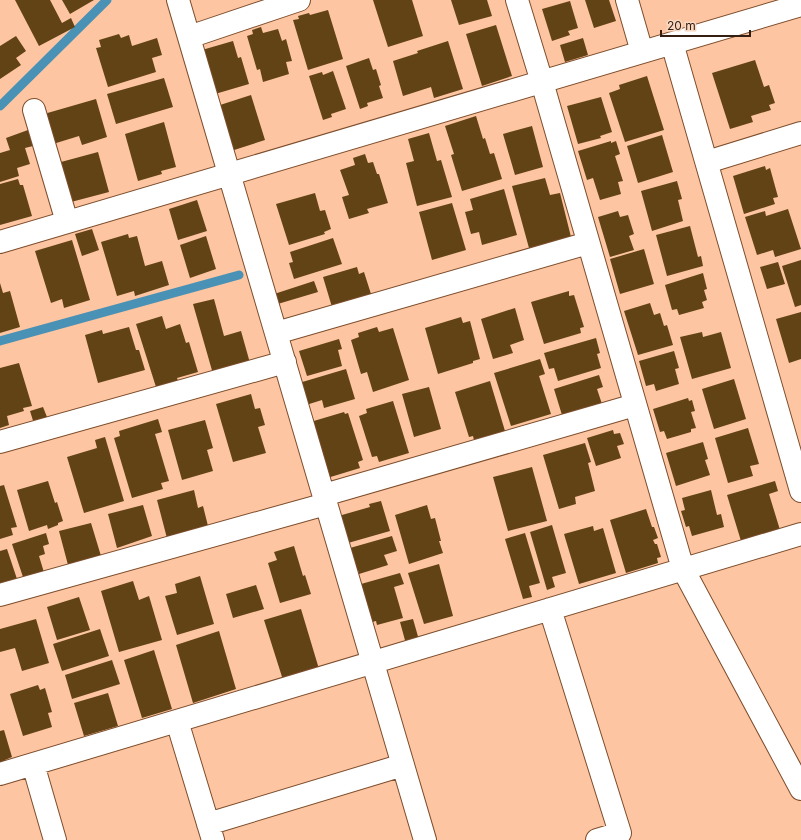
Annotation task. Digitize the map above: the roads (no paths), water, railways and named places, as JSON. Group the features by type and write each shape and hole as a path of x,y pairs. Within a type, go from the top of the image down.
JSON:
{"street":[{"path":"178,0 425,840"},
{"path":"189,37 299,0"},
{"path":"517,0 683,569 801,789"},
{"path":"627,0 642,52"},
{"path":"0,242 801,5"},
{"path":"672,43 801,491"},
{"path":"34,110 67,222"},
{"path":"707,162 801,133"},
{"path":"276,333 588,243"},
{"path":"0,442 285,362"},
{"path":"0,595 325,500 635,405"},
{"path":"0,774 801,534"},
{"path":"550,609 620,833 597,840"},
{"path":"177,721 211,832 403,765"},
{"path":"33,764 55,840"}],"waterway":[{"path":"0,106 107,0"},
{"path":"0,341 239,275"}]}
